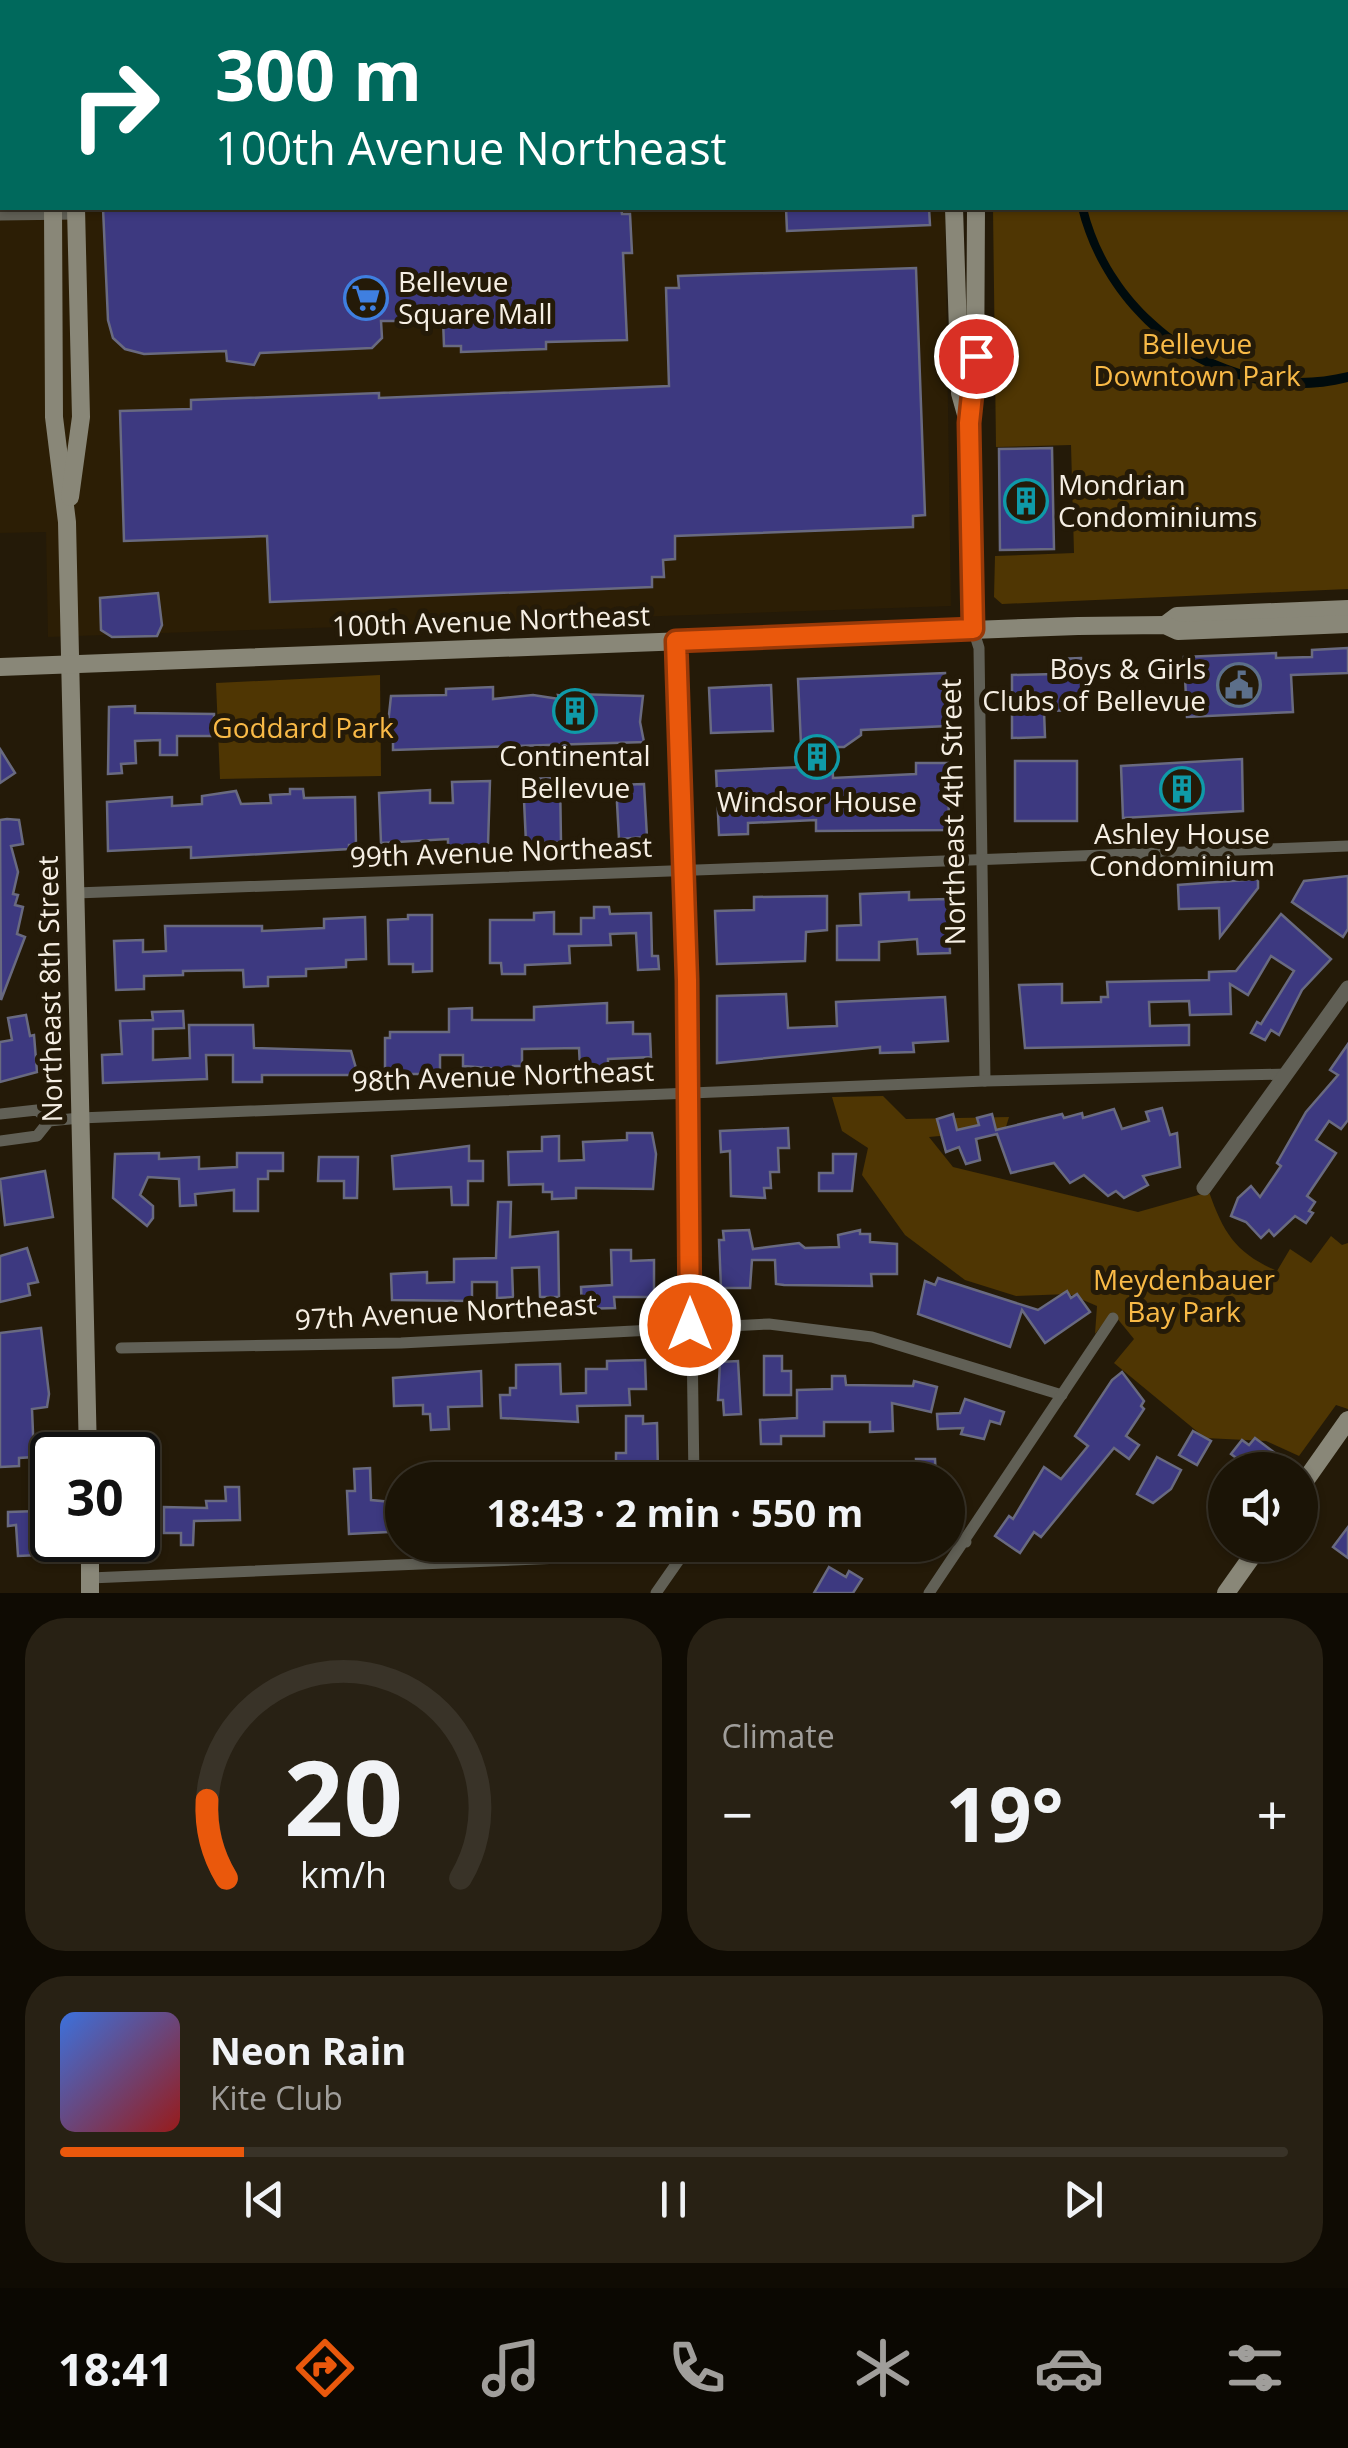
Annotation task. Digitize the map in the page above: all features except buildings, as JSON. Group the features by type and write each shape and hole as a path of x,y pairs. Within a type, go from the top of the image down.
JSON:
{"main road":[{"name":"Northeast 8th Street","path":"53,210 54,417 67,522 87,1432"},
{"name":"Northeast 8th Street","path":"67,522 80,388 76,210"},
{"name":"Northeast 4th Street","path":"954,210 960,393 969,423"},
{"name":"Northeast 4th Street","path":"973,629 969,423 975,392 976,210"},
{"path":"55,276 63,289 65,377 80,388"},
{"name":"100th Avenue Northeast","path":"1165,625 1177,616 1348,609"},
{"name":"100th Avenue Northeast","path":"0,666 973,629 1165,625 1178,631 1348,624"},
{"path":"1318,1463 1348,1420"},
{"path":"1226,1593 1248,1562"}],"street":[{"path":"0,213 76,210"},
{"name":"Northeast 4th Street","path":"973,629 979,680 985,1082"},
{"path":"676,641 694,1462"},
{"name":"99th Avenue Northeast","path":"76,893 1348,846"},
{"path":"1204,1188 1348,988"},
{"name":"98th Avenue Northeast","path":"49,1121 985,1082 1287,1074"},
{"path":"0,1114 38,1110 49,1121 38,1136 0,1141"},
{"path":"929,1593 1113,1318"},
{"name":"97th Avenue Northeast","path":"122,1348 401,1342 769,1324 872,1338 1062,1395"},
{"path":"90,1586 467,1562"},
{"path":"656,1593 677,1562"}],"shaded area":[{"path":"0,210 945,210 951,606 48,637 46,532 0,533"},
{"path":"1079,210 1088,210 1101,248 1123,285 1151,317 1184,343 1222,362 1262,374 1305,378 1348,372 1348,382 1303,388 1258,384 1216,371 1178,350 1144,322 1115,288 1093,250"}],"green space":[{"name":"Bellevue Downtown Park","path":"993,210 1348,210 1348,589 1002,604 994,597 995,556 1074,553 1071,445 996,447"},
{"name":"Goddard Park","path":"380,675 381,776 220,779 216,683"},
{"name":"Meydenbauer Bay Park","path":"883,1096 906,1119 1009,1117 1005,1130 929,1137 953,1167 1138,1212 1209,1192 1233,1240 1251,1257 1277,1271 1290,1249 1311,1263 1331,1236 1342,1245 1348,1243 1348,1409 1336,1405 1302,1452 1290,1452 1266,1441 1205,1438 1114,1363 1134,1339 1112,1312 1095,1334 1097,1306 1069,1294 1016,1296 965,1280 905,1235 862,1175 868,1148 842,1131 832,1097"}],"place":[{"name":"Bellevue Square Mall","path":"366,298"},
{"name":"Mondrian Condominiums","path":"1026,501"},
{"name":"Boys & Girls Clubs of Bellevue","path":"1239,685"},
{"name":"Continental Bellevue","path":"575,711"},
{"name":"Windsor House","path":"817,757"},
{"name":"Ashley House Condominium","path":"1182,789"}],"route":[{"path":"690,1325 687,980 676,641 973,629 969,423 976,356"}]}
